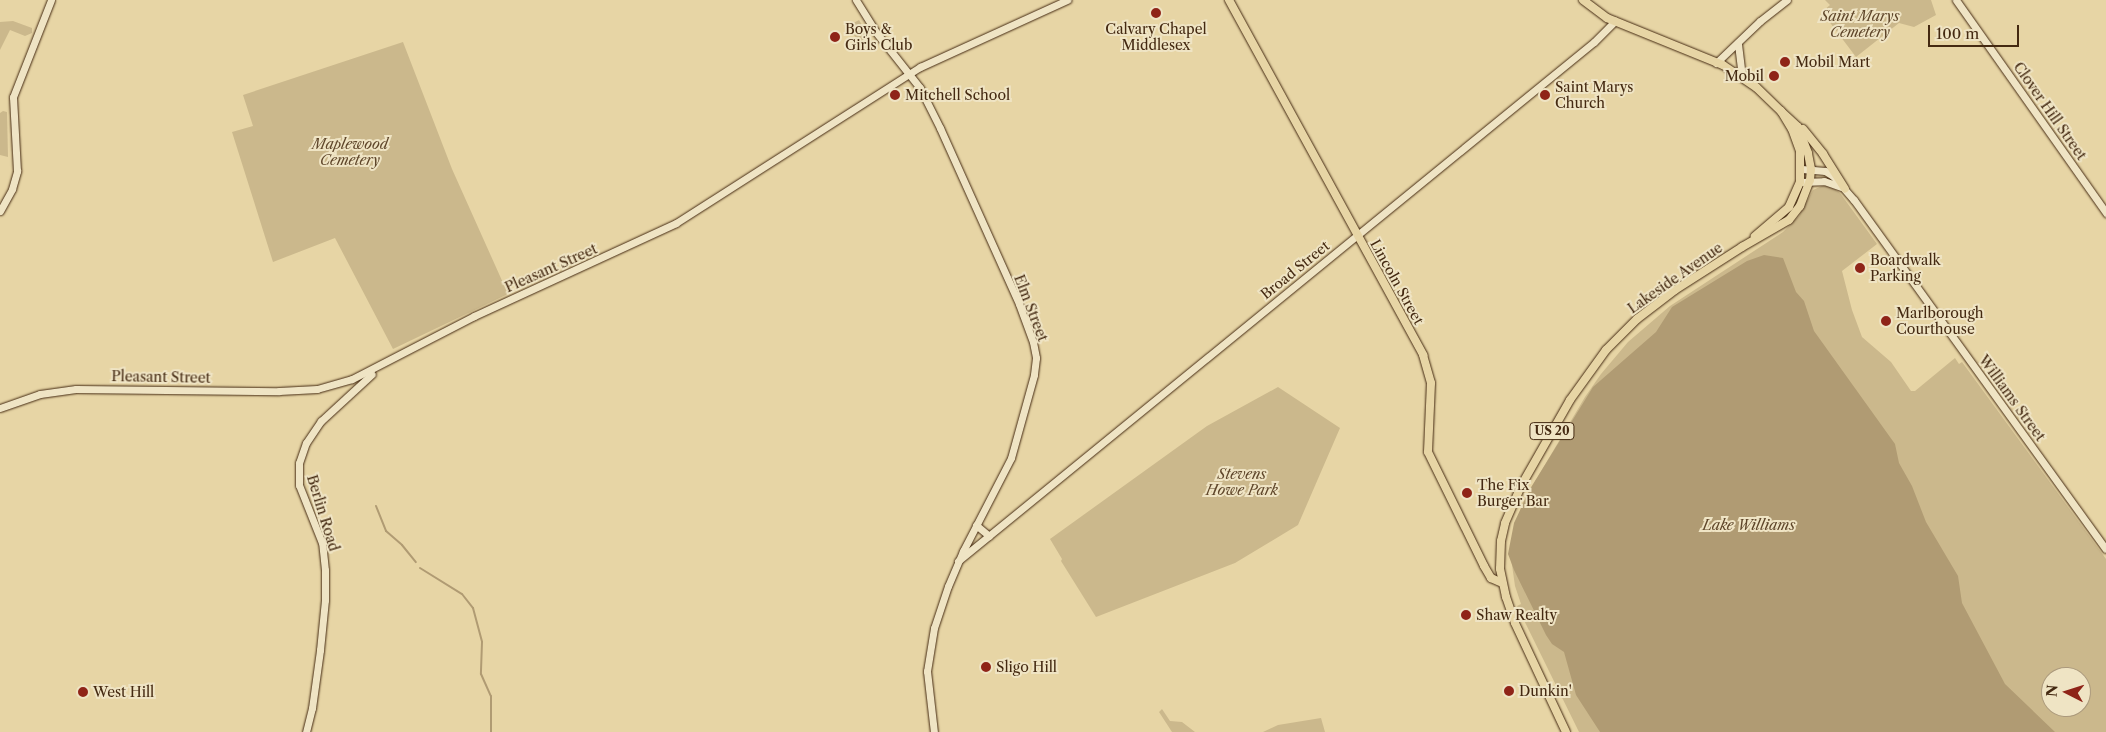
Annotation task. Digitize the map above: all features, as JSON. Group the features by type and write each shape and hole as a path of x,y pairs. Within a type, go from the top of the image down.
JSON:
{"main road":[{"name":"Lincoln Street","path":"1228,0 1424,359 1431,384 1428,452 1484,566 1491,578 1502,583"},
{"name":"US 20","path":"1583,0 1597,12 1615,21 1716,62 1745,79 1781,111 1795,136 1800,151 1802,169 1800,182"},
{"name":"Lakeside Avenue","path":"1566,732 1512,616 1502,583 1501,541 1512,505 1520,486 1588,372 1616,339 1650,309 1742,247 1789,220 1800,206 1810,180 1811,169 1806,143 1796,125 1781,111"},
{"path":"1796,125 1815,143 1845,189"},
{"name":"Lakeside Avenue","path":"1742,247 1789,207 1800,182"}],"street":[{"path":"0,211 12,189 17,171 13,97 51,0"},
{"name":"Elm Street","path":"856,0 875,31 920,88 940,128 1019,304 1033,342 1036,358 1027,404 1011,458 958,561 938,614 928,657 927,686 934,732"},
{"name":"Pleasant Street","path":"0,408 40,394 76,389 251,391 317,389 345,382 384,364 474,316 682,220 909,73 1067,0"},
{"path":"1716,62 1738,44 1760,21 1787,0"},
{"name":"Clover Hill Street","path":"1956,0 2106,213"},
{"name":"Broad Street","path":"958,561 1358,236 1594,42 1615,21"},
{"path":"1738,44 1741,70 1745,79"},
{"name":"Williams Street","path":"1802,169 1825,171 1845,189 1894,253 2106,549"},
{"path":"1800,182 1810,180 1824,181 1845,189"},
{"name":"Berlin Road","path":"306,732 312,708 321,640 325,570 322,542 298,485 299,463 306,443 321,421 384,364"},
{"path":"976,525 989,536"}],"green space":[{"name":"Saint Marys Cemetery","path":"1825,0 1931,0 1936,15 1914,27 1899,23 1856,57 1822,12 1830,5"},
{"path":"859,20 870,38 862,43 859,43 848,26"},
{"path":"13,21 32,28 32,33 25,36 10,30 0,50 0,22"},
{"name":"Maplewood Cemetery","path":"403,42 452,169 508,294 393,349 335,238 273,262 232,132 253,126 243,95"},
{"path":"3,111 7,112 8,157 0,155 0,113"},
{"name":"Lake Williams","path":"1822,186 1830,186 1840,193 1877,244 1842,271 1852,310 1862,337 1891,362 1911,391 1915,391 1955,358 1959,364 1962,362 2106,559 2106,732 1579,732 1517,606 1521,604 1515,586 1511,558 1523,502 1585,397 1601,374 1628,342 1670,306 1783,232 1799,216 1813,190"},
{"name":"Stevens Howe Park","path":"1278,387 1340,428 1298,525 1235,563 1096,617 1061,561 1062,559 1050,539 1207,426"},
{"path":"1162,709 1170,721 1182,722 1195,732 1172,732 1159,712"},
{"path":"1321,718 1325,732 1263,732 1278,725"}],"shaded area":[{"name":"Lake Williams","path":"1764,255 1783,258 1796,292 1804,301 1814,331 1895,444 1899,463 1912,486 1926,522 1958,576 1962,603 2005,684 2055,732 1600,732 1576,695 1564,652 1552,644 1546,635 1508,554 1514,523 1530,489 1593,387 1656,332 1672,307 1747,261"}],"waterway":[{"path":"376,506 386,531 402,545 416,562"},
{"path":"420,568 462,594 473,608 482,642 481,674 491,696 491,732"}],"place":[{"name":"Calvary Chapel Middlesex","path":"1156,13"},
{"name":"Boys & Girls Club","path":"835,37"},
{"name":"Mobil Mart","path":"1785,62"},
{"name":"Mobil","path":"1774,76"},
{"name":"Mitchell School","path":"895,95"},
{"name":"Saint Marys Church","path":"1545,95"},
{"name":"Boardwalk Parking","path":"1860,268"},
{"name":"Marlborough Courthouse","path":"1886,321"},
{"name":"The Fix Burger Bar","path":"1467,493"},
{"name":"Shaw Realty","path":"1466,615"},
{"name":"Sligo Hill","path":"986,667"},
{"name":"Dunkin'","path":"1509,691"},
{"name":"West Hill","path":"83,692"}]}
